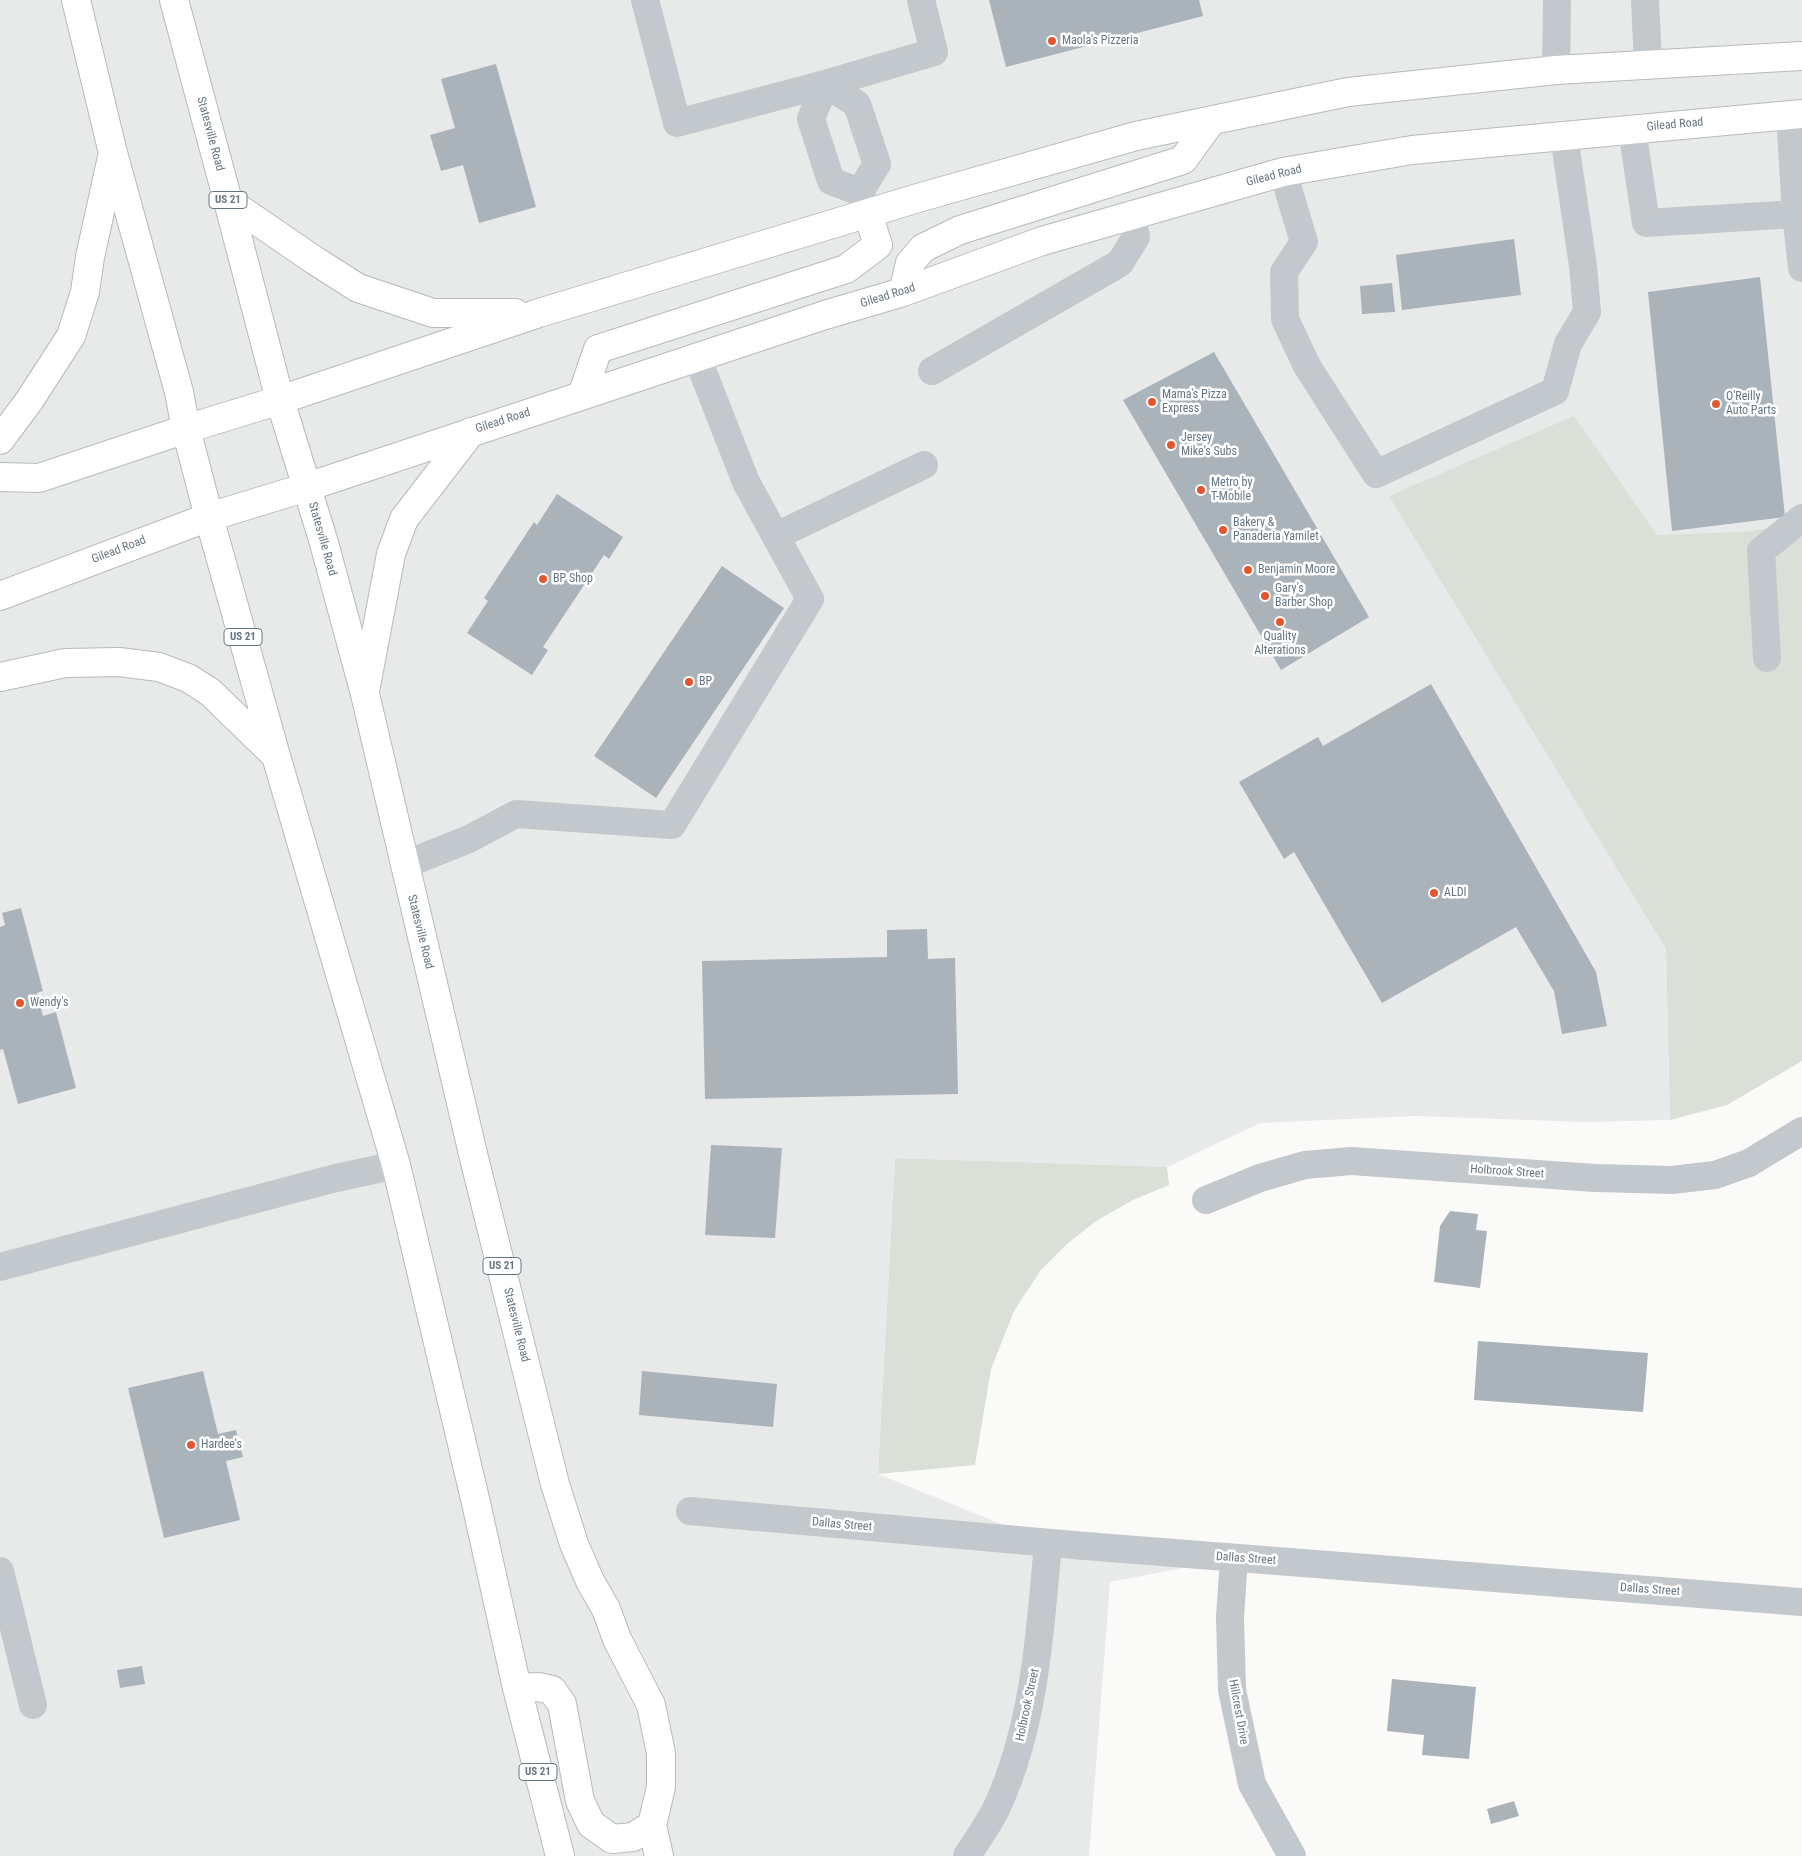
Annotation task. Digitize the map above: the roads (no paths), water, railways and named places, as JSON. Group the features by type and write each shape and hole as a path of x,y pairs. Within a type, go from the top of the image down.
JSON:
{"main road":[{"name":"US 21","path":"76,0 113,153 179,392 186,429 209,517 276,756 396,1165 476,1503 517,1688 560,1856"},
{"name":"Statesville Road","path":"174,0 280,400 324,543 365,694 404,865 555,1484 574,1544 590,1581 606,1609 617,1639 650,1705 661,1752 661,1787 652,1825 660,1856"},
{"path":"0,477 39,478 280,400 864,203 1136,136 1348,92 1556,70 1802,56"},
{"name":"Gilead Road","path":"0,596 209,517 307,487 825,315 903,292 1042,241 1134,226 1283,172 1412,150 1796,115"},
{"path":"903,292 910,263 923,248 960,230 1183,160 1212,120"},
{"path":"0,440 29,401 71,336 85,292 90,257 113,153"},
{"path":"228,200 358,288 432,313 539,313"},
{"path":"582,395 598,349 846,269 878,245 864,203"},
{"path":"365,694 391,554 404,519 471,432"},
{"path":"0,677 65,663 119,662 160,667 188,678 210,692 276,756"},
{"path":"517,1688 538,1687 552,1690 562,1704 578,1794 591,1824 612,1839 633,1837 652,1825"}],"street":[{"path":"645,0 677,123 825,84 934,52 921,0"},
{"path":"1556,70 1557,0"},
{"path":"1645,0 1648,64"},
{"path":"825,84 857,104 877,164 864,203 831,181 812,119 825,84"},
{"path":"1796,115 1796,214 1802,268"},
{"path":"1632,129 1646,222 1796,214"},
{"path":"1283,172 1304,242 1284,272 1285,319 1307,366 1376,474 1554,392 1568,344 1587,312 1583,266 1564,136"},
{"path":"932,371 1120,263 1134,226"},
{"path":"404,865 469,839 516,814 672,825 810,599 746,482 697,357"},
{"path":"776,536 924,465"},
{"path":"1767,658 1761,551 1802,518"},
{"name":"Holbrook Street","path":"1206,1200 1260,1178 1305,1165 1351,1161 1595,1178 1672,1180 1716,1175 1749,1163 1802,1131"},
{"path":"0,1267 332,1179 396,1165"},
{"name":"Dallas Street","path":"690,1511 1048,1543 1802,1602"},
{"name":"Holbrook Street","path":"967,1856 997,1808 1022,1739 1039,1653 1048,1543"},
{"name":"Hillcrest Drive","path":"1234,1558 1230,1617 1232,1690 1252,1784 1292,1856"},
{"path":"0,1571 34,1706"}],"place":[{"name":"Maola's Pizzeria","path":"1052,41"},
{"name":"Mama's Pizza Express","path":"1152,402"},
{"name":"O'Reilly Auto Parts","path":"1716,404"},
{"name":"Jersey Mike's Subs","path":"1171,445"},
{"name":"Metro by T-Mobile","path":"1201,490"},
{"name":"Bakery & Panaderia Yamilet","path":"1223,530"},
{"name":"Benjamin Moore","path":"1248,570"},
{"name":"BP Shop","path":"543,579"},
{"name":"Gary's Barber Shop","path":"1265,596"},
{"name":"Quality Alterations","path":"1280,622"},
{"name":"BP","path":"689,682"},
{"name":"ALDI","path":"1434,893"},
{"name":"Wendy's","path":"20,1003"},
{"name":"Hardee's","path":"191,1445"}]}
